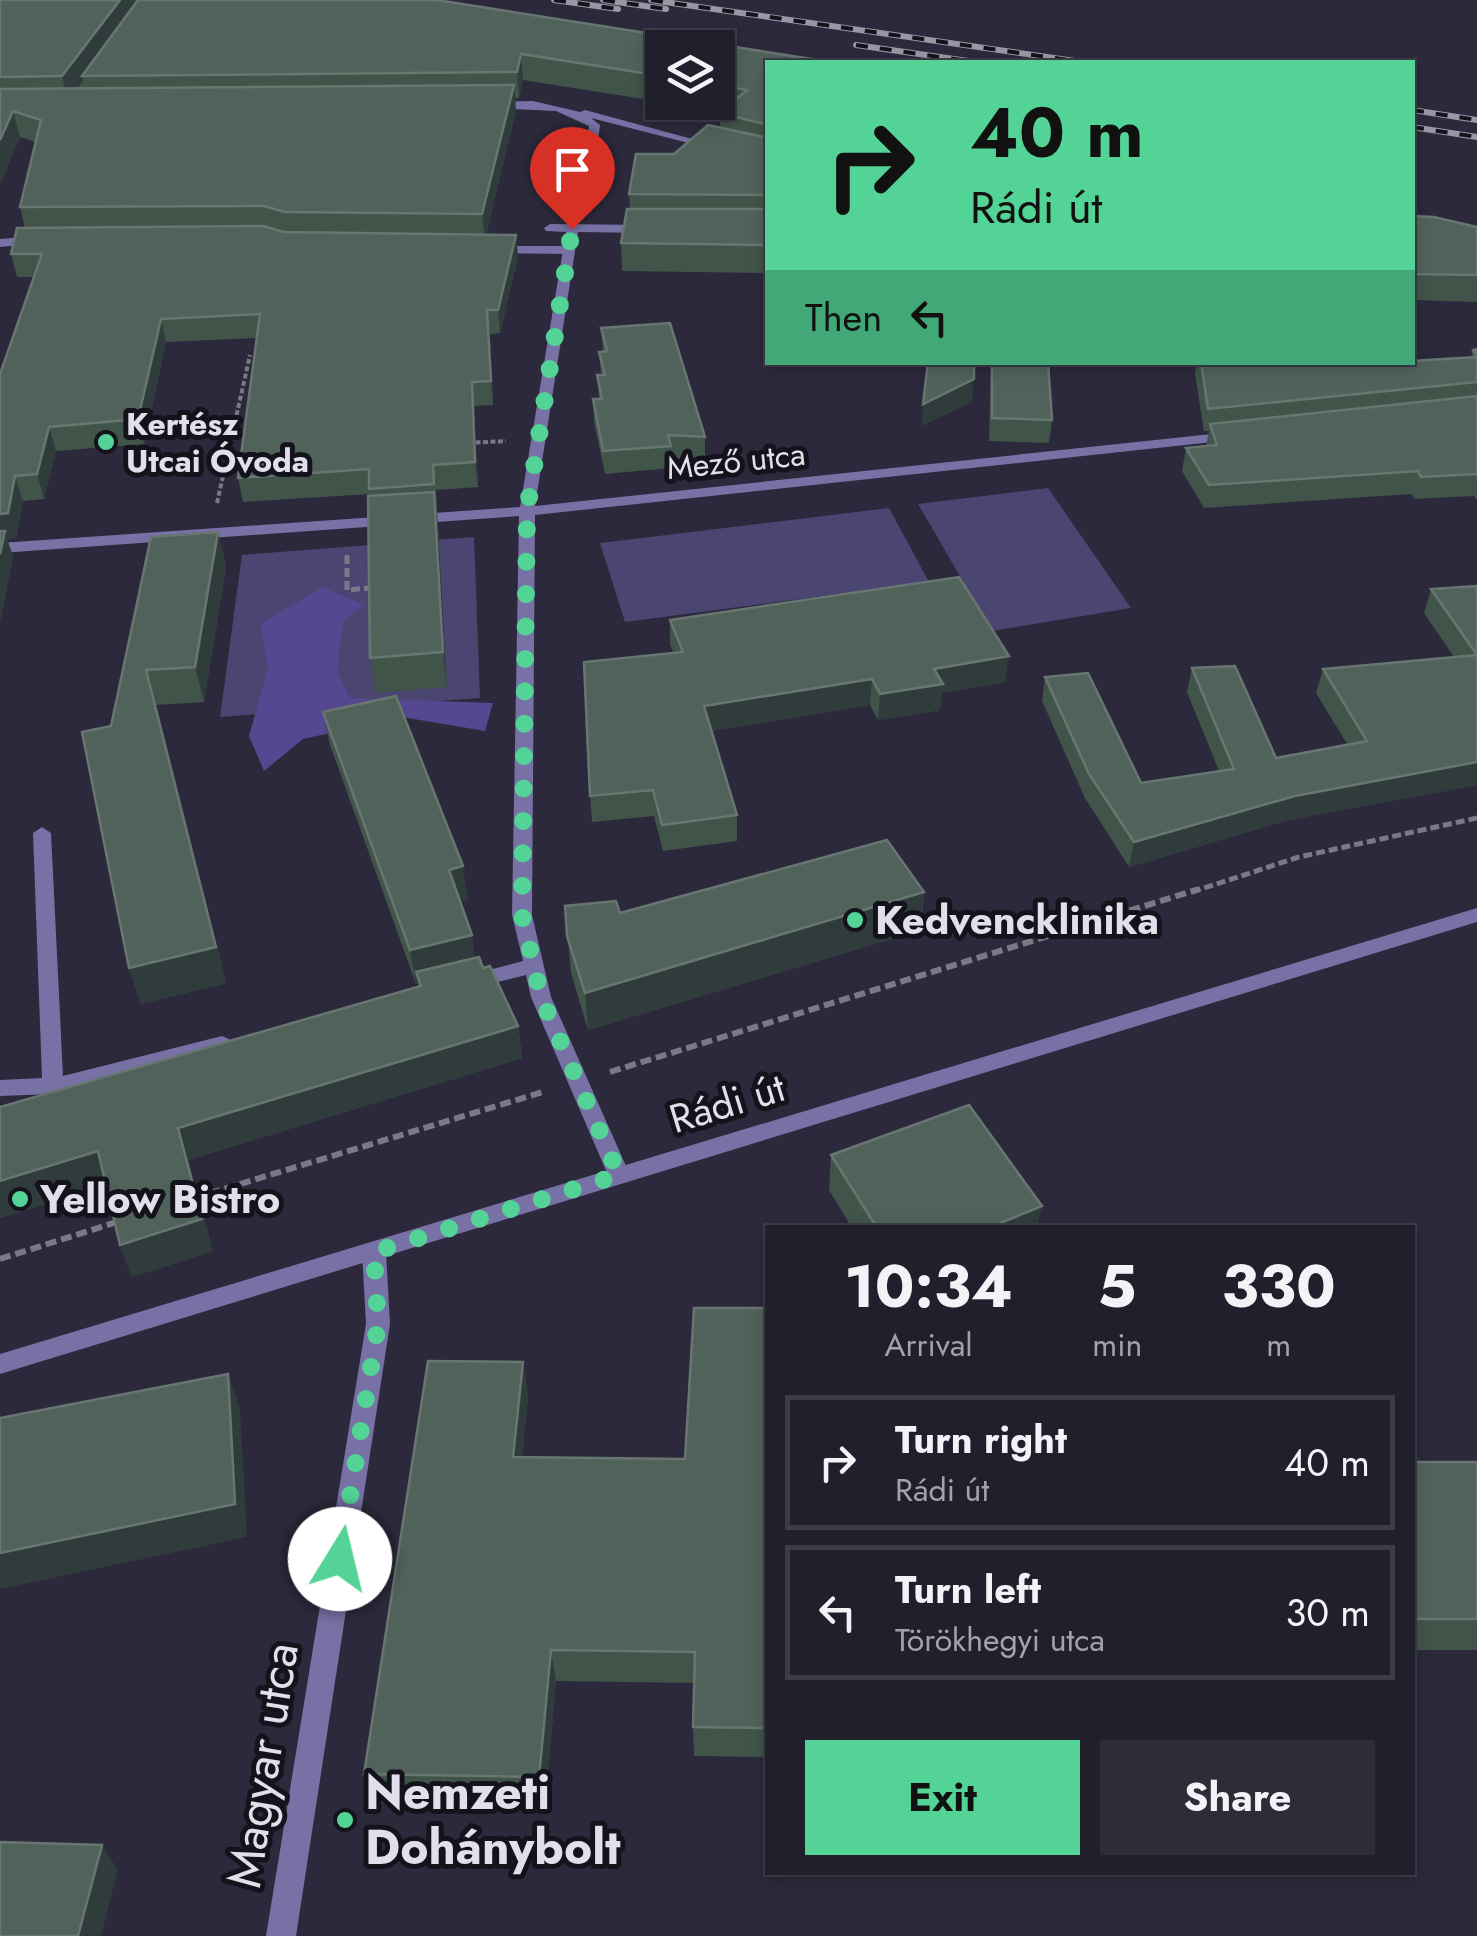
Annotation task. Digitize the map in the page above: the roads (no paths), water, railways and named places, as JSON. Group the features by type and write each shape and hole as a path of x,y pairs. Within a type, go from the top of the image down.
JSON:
{"street":[{"path":"468,105 547,104 732,151"},
{"path":"576,111 595,124 584,202"},
{"path":"550,228 670,229"},
{"path":"572,229 527,511 522,915 541,997 619,1175"},
{"path":"0,243 61,240"},
{"path":"472,249 568,250"},
{"name":"Mező utca","path":"0,548 527,511 1240,436"},
{"path":"42,832 53,1086"},
{"name":"Rádi út","path":"0,1364 1477,915"},
{"path":"456,985 534,966"},
{"path":"0,1088 53,1086 245,1038"},
{"name":"Magyar utca","path":"281,1936 378,1324 374,1252"}],"railway":[{"path":"554,0 618,9"},
{"path":"603,0 666,9"},
{"path":"651,0 1068,60"},
{"path":"856,45 961,60"},
{"path":"1415,110 1477,120"},
{"path":"1415,127 1477,137"}],"place":[{"name":"Kertész Utcai Óvoda","path":"106,442"},
{"name":"Kedvencklinika","path":"855,920"},
{"name":"Yellow Bistro","path":"20,1199"},
{"name":"Nemzeti Dohánybolt","path":"345,1820"}]}
